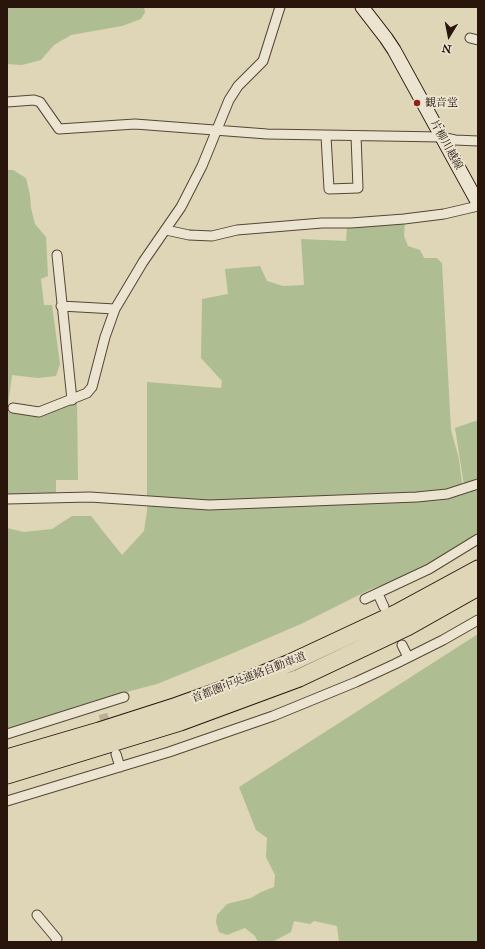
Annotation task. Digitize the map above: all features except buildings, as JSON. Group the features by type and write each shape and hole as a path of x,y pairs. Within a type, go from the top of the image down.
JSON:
{"highway":[{"name":"首都圏中央連絡自動車道","path":"7,758 170,708 269,672 398,613 478,568"},
{"name":"首都圏中央連絡自動車道","path":"7,775 180,722 299,678 407,627 478,587"}],"main road":[{"name":"片柳川越線","path":"362,7 394,50 478,203"}],"street":[{"path":"13,408 39,412 87,393 92,387 105,337 115,309 181,207 202,166 229,100 238,86 263,61 280,7"},
{"path":"7,102 34,100 40,102 59,129 135,124 267,134 441,137 455,140 478,141"},
{"path":"326,136 329,189 358,188 356,136"},
{"path":"166,230 189,235 212,236 237,230 322,223 351,223 404,219 444,214 478,206"},
{"path":"57,255 61,306 72,400"},
{"path":"61,306 115,309"},
{"path":"7,499 90,498 209,505 418,497 447,494 478,484"},
{"path":"364,599 378,594 430,569 478,539"},
{"path":"378,594 384,606"},
{"path":"7,801 120,767 273,716 356,682 443,640 478,620"},
{"path":"402,645 408,657"},
{"path":"7,734 124,697"},
{"path":"100,704 103,714"},
{"path":"116,754 120,767"},
{"path":"37,915 57,939 56,942"}],"green space":[{"path":"7,7 144,7 145,12 141,19 122,26 71,35 54,45 41,60 22,65 7,64"},
{"path":"7,170 13,170 26,178 35,224 46,237 48,276 41,279 44,305 52,305 60,364 56,376 38,378 12,375 8,406 7,406"},
{"path":"405,221 404,236 408,246 420,250 424,258 437,258 442,263 451,430 459,459 463,492 478,489 478,540 413,574 371,589 301,624 157,684 100,699 7,729 7,528 24,532 52,529 72,516 91,516 122,555 144,531 147,511 147,382 221,388 222,381 201,358 202,299 228,294 225,269 260,266 267,281 283,286 304,285 301,239 346,241 347,226"},
{"path":"77,401 78,480 56,480 56,495 7,495 7,412"},
{"path":"478,420 478,481 464,485 455,428"},
{"path":"478,634 478,942 339,942 337,926 314,921 310,924 294,921 291,932 272,942 258,942 255,936 245,928 227,935 219,932 216,922 217,915 227,904 251,898 274,887 275,875 266,857 267,838 256,830 239,787"}],"tunnel":[{"path":"103,714 108,731"}],"place":[{"name":"観音堂","path":"417,103"}]}
